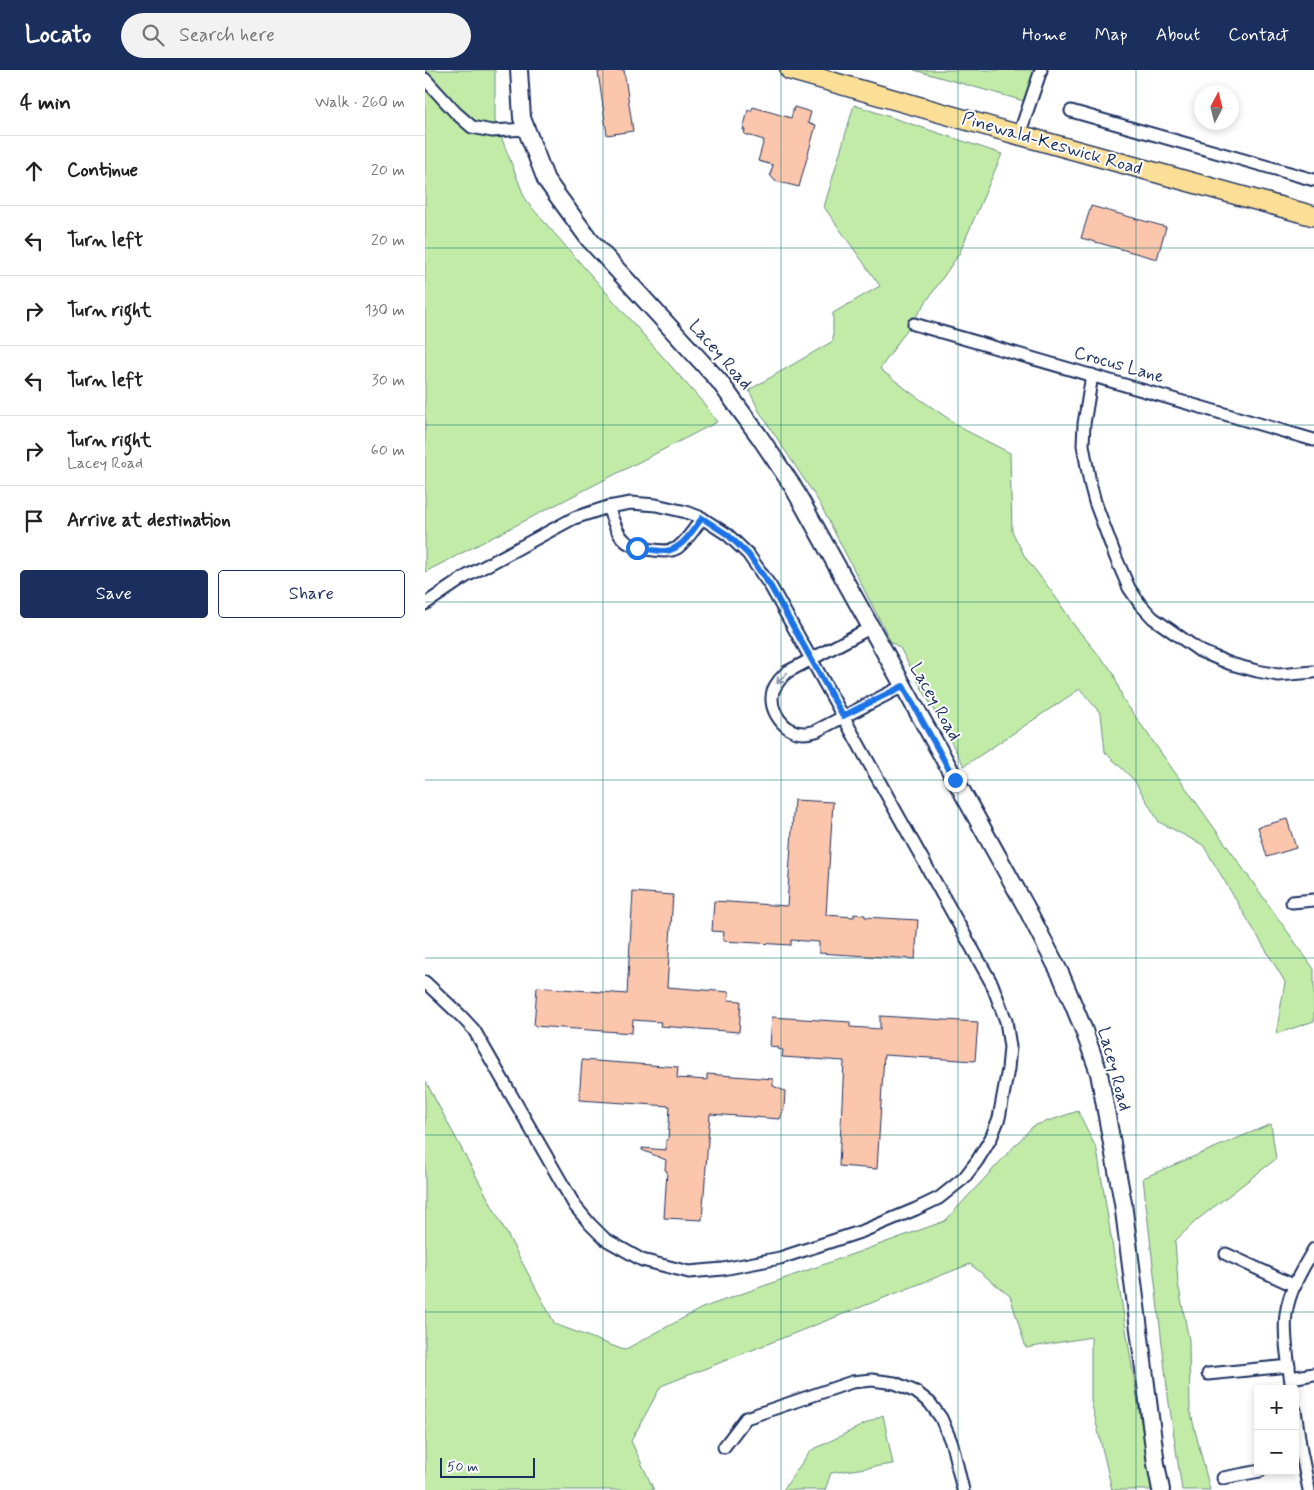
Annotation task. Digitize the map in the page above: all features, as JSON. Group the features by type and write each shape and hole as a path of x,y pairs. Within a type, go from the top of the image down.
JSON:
{"main road":[{"name":"Lacey Road","path":"519,70 522,118 546,180 589,239 719,381 792,485 1026,907 1061,975 1099,1073 1123,1202 1156,1464 1161,1490"},
{"name":"Pinewald-Keswick Road","path":"791,70 1314,216"}],"street":[{"path":"1019,135 1041,70"},
{"path":"425,79 456,113 472,127 492,131 525,129"},
{"path":"1071,111 1314,180"},
{"name":"Crocus Lane","path":"914,324 1314,440"},
{"path":"1092,375 1084,424 1083,445 1090,483 1115,558 1129,588 1140,604 1153,618 1201,651 1231,664 1278,675 1314,672"},
{"path":"425,604 465,577 574,518 608,507 631,503 656,505 702,518 728,535 748,554 771,587 992,984 1006,1021 1010,1047 1009,1069 999,1118 991,1138 964,1178 939,1198 916,1210 863,1231 780,1258 723,1270 689,1272 642,1260 605,1239 590,1224 575,1206 473,1030 425,982"},
{"path":"608,507 618,533 624,540 637,548 666,551 676,548 702,518"},
{"path":"870,628 787,672 779,679 772,699 776,714 782,724 789,730 803,733 816,731 903,686"},
{"path":"1292,902 1314,900"},
{"path":"1314,1249 1303,1267 1295,1286 1285,1320 1291,1384 1314,1374"},
{"path":"1226,1254 1295,1286"},
{"path":"1208,1374 1289,1366"},
{"path":"724,1447 746,1418 852,1382 872,1380 895,1383 916,1392 930,1403 941,1418 952,1444 963,1490"},
{"path":"1299,1464 1309,1490"},
{"path":"1223,1478 1254,1472"}],"green space":[{"path":"425,70 495,70 495,121 526,201 706,406 717,422 425,572"},
{"path":"914,70 1036,70 1024,101"},
{"path":"854,105 1002,154 959,254 880,369 965,430 1010,453 1012,531 1025,557 1053,593 1074,625 1113,672 1123,699 1314,969 1314,1021 1276,1034 1285,982 1203,845 1159,822 1134,780 1105,752 1101,714 1080,689 964,766 900,648 891,642 819,502 759,411 749,390 833,341 833,313 880,286 824,207"},
{"path":"425,1080 555,1324 624,1350 702,1308 945,1221 1033,1126 1078,1111 1097,1150 1152,1490 1112,1490 1091,1401 1091,1337 1026,1348 1010,1296 970,1264 661,1386 631,1441 654,1490 425,1490"},
{"path":"1271,1124 1276,1159 1197,1220 1175,1241 1178,1283 1189,1340 1190,1410 1210,1490 1182,1490 1168,1396 1143,1178"},
{"path":"883,1415 893,1464 831,1473 825,1490 783,1490 810,1451"}],"building":[{"path":"624,70 633,131 607,135 598,72"},
{"path":"753,107 791,118 794,107 811,112 808,123 816,125 799,187 775,181 770,175 773,165 758,161 764,140 744,134 745,130 743,130 748,110 751,111"},
{"path":"1091,206 1166,227 1157,259 1081,238"},
{"path":"794,800 833,802 826,915 854,917 854,914 865,915 865,917 918,920 915,959 819,953 819,942 791,940 791,945 723,941 724,932 712,931 714,901 787,906"},
{"path":"1287,819 1296,848 1267,857 1258,827"},
{"path":"633,892 673,895 667,987 729,992 728,1000 741,1001 739,1032 660,1026 661,1022 633,1020 632,1033 534,1026 537,987 627,994"},
{"path":"880,1016 978,1022 975,1061 884,1055 877,1169 839,1166 844,1061 782,1057 783,1050 770,1046 772,1017 850,1022 850,1027 880,1029"},
{"path":"582,1060 678,1067 677,1078 707,1080 707,1074 773,1079 773,1086 785,1091 784,1108 780,1119 710,1114 702,1220 664,1218 666,1160 642,1150 642,1148 666,1150 670,1106 579,1100"}],"route":[{"path":"637,548 666,551 676,548 702,518 728,535 748,554 771,587 843,716 903,686 955,780"}]}
